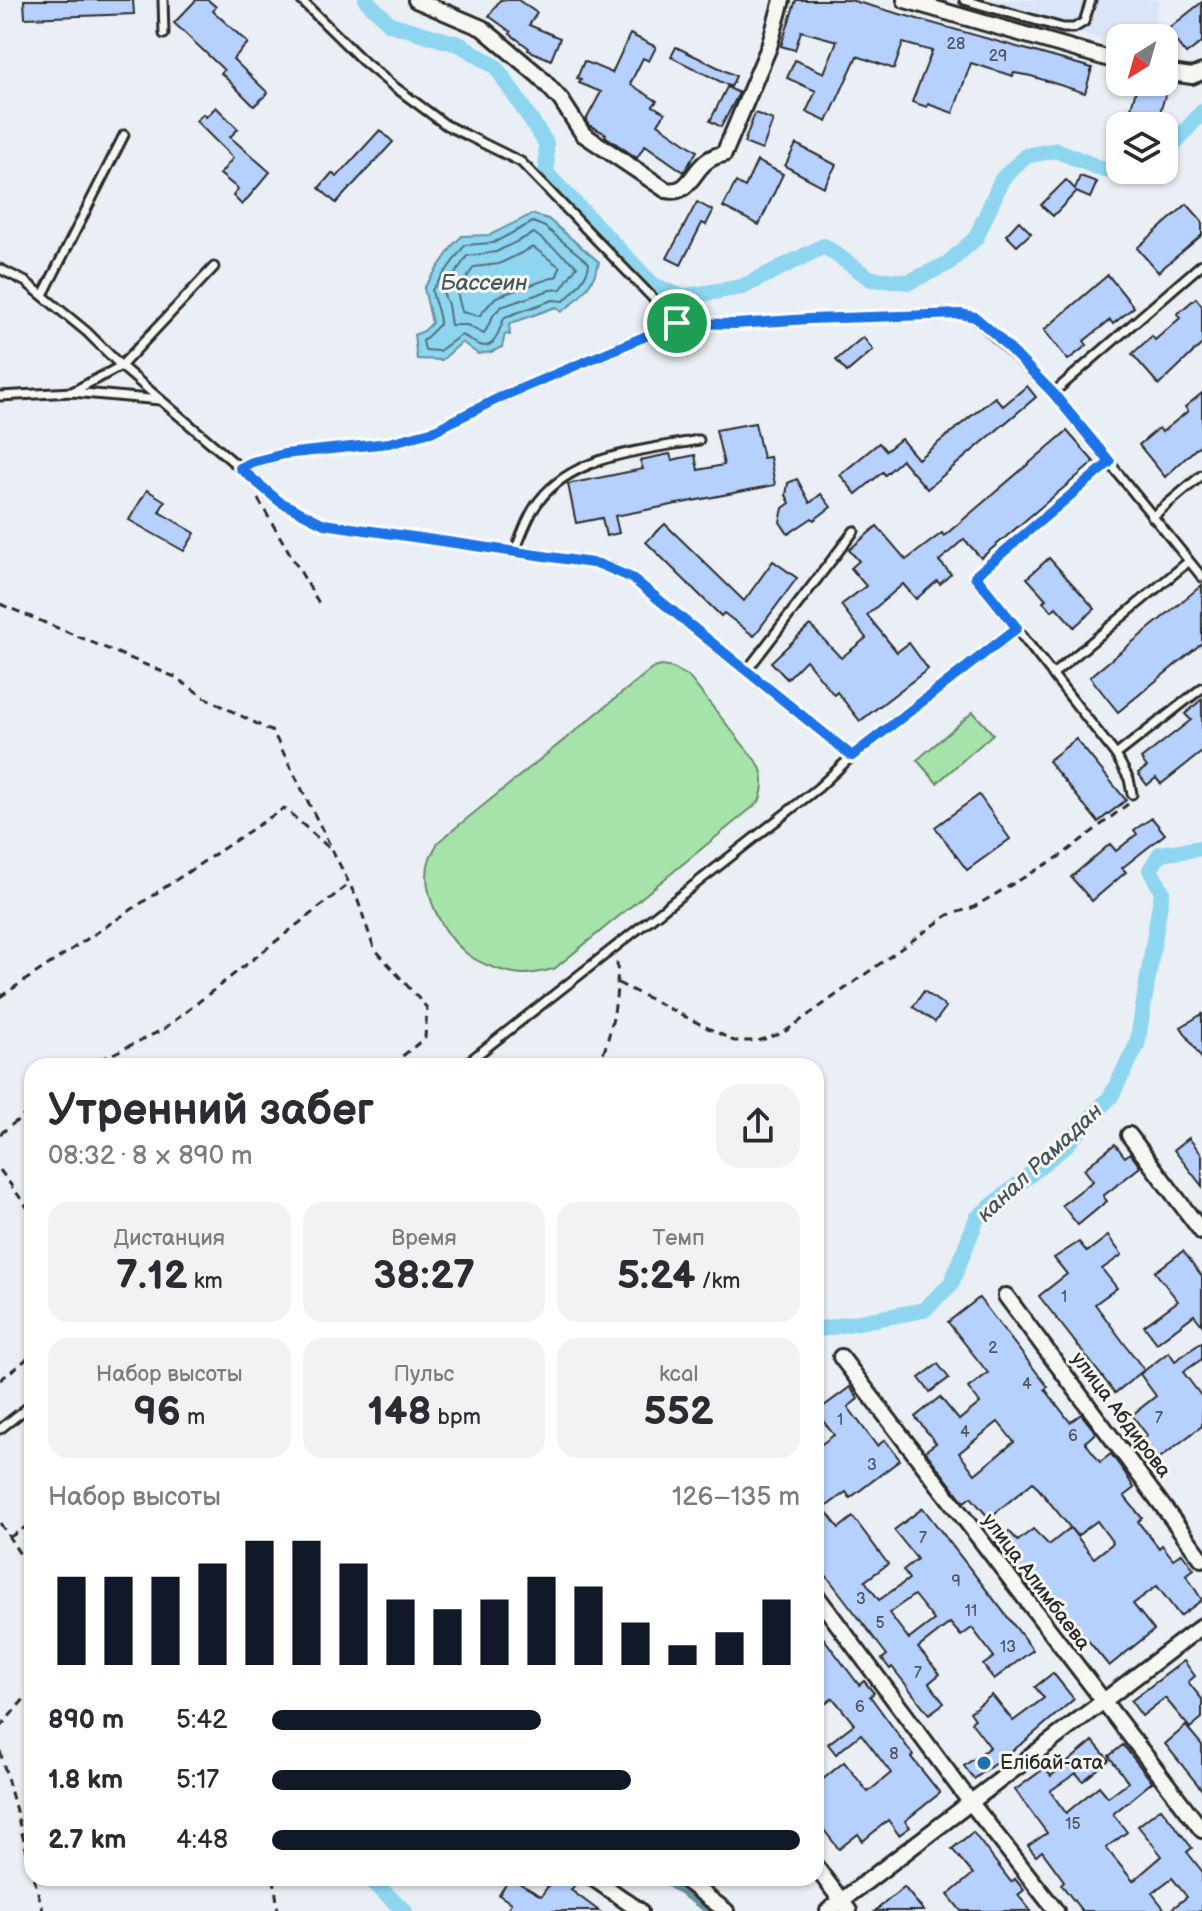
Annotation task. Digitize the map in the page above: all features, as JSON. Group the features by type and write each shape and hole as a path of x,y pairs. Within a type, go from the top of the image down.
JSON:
{"street":[{"path":"416,0 482,28 539,76 561,100 583,134 666,190 677,192 684,189 708,158 724,154 769,47 782,0"},
{"path":"905,0 1106,58"},
{"path":"1178,74 1192,76 1202,72"},
{"path":"1129,1135 1202,1232"},
{"name":"улица Абдирова","path":"1006,1296 1202,1559"},
{"name":"улица Алимбаева","path":"841,1357 1202,1830"},
{"path":"824,1606 1056,1911"},
{"path":"828,1911 845,1906 971,1803 1202,1626"},
{"path":"824,1878 845,1906"},
{"path":"604,1886 640,1911"},
{"path":"693,1886 726,1911"}],"lane":[{"path":"163,0 164,34"},
{"path":"301,0 363,61 446,125 521,162 677,323"},
{"path":"964,0 1063,28 1074,28 1084,22 1091,0"},
{"path":"43,295 124,135"},
{"path":"1053,393 1202,264"},
{"path":"72,392 121,366 214,267"},
{"path":"0,269 43,295 280,502 324,524 612,568 632,578 852,756"},
{"path":"240,468 284,454 389,443 431,432 501,397 677,323 735,324 961,314 975,317 1053,393 1202,577"},
{"path":"0,396 72,392 162,401"},
{"path":"515,551 540,499 571,474 611,457 699,440"},
{"path":"1110,462 975,576 1116,755 1129,779 1132,794"},
{"path":"1152,517 1202,475"},
{"path":"748,669 854,531"},
{"path":"1053,674 1188,562"},
{"path":"473,1058 1017,628"},
{"path":"1116,755 1202,688"},
{"path":"0,1429 24,1410"}],"path":[{"path":"256,496 320,605"},
{"path":"0,604 175,677 204,697 273,732 358,901 374,948 427,1008 425,1038 400,1058"},
{"path":"618,983 734,1041 758,1041 783,1033 948,915 972,908 1062,855 1121,811 1131,802 1132,794"},
{"path":"0,997 284,808 331,850"},
{"path":"104,1058 164,1029 349,884"},
{"path":"602,1058 612,1031 618,983 616,945"},
{"path":"0,1134 24,1115"},
{"path":"0,1170 24,1203"},
{"path":"0,1380 24,1361"},
{"path":"0,1523 24,1560"},
{"path":"10,1537 24,1528"},
{"path":"0,1727 24,1699"},
{"path":"0,1751 24,1841"},
{"path":"36,1886 43,1911"},
{"path":"275,1886 278,1911"}],"shaded area":[{"path":"968,0 1159,0 1155,24 1106,24 1106,40"}],"green space":[{"path":"662,666 688,676 759,765 763,783 759,802 554,969 531,974 516,973 471,957 441,923 430,897 427,870 438,842 653,668"},
{"path":"973,712 993,734 937,783 917,760"}],"water":[{"name":"Бассеин","path":"532,214 548,219 599,262 585,290 561,312 556,307 509,324 510,335 505,334 502,347 491,352 478,354 462,342 442,360 417,359 414,335 432,323 424,288 454,244 462,236 490,235"}],"building":[{"path":"24,0 133,0 134,14 25,18"},
{"path":"196,0 208,0 216,7 213,11 248,43 233,59 268,93 254,106 221,73 224,70 174,23"},
{"path":"500,0 518,0 537,13 529,25 560,38 551,60 528,50 489,16"},
{"path":"796,0 850,0 1092,68 1085,93 1031,76 1014,73 1013,76 971,63 953,113 912,102 932,51 903,43 894,69 857,56 827,122 806,112 816,91 787,78 795,60 824,73 837,41 801,31 795,50 781,46"},
{"path":"1202,2 1202,42 1186,54 1178,44 1178,24 1174,24"},
{"path":"630,34 656,47 649,61 643,58 630,84 657,101 653,106 665,113 658,124 697,151 684,172 645,145 637,158 586,120 601,92 579,83 581,79 577,78 584,61 612,73"},
{"path":"676,47 736,76 731,87 671,57"},
{"path":"727,87 739,93 721,127 710,121"},
{"path":"1134,96 1165,96 1160,112 1131,108"},
{"path":"216,107 238,129 230,137 270,172 242,205 233,196 238,189 220,174 233,158 196,121 203,114 206,117"},
{"path":"755,113 773,120 762,150 744,143"},
{"path":"380,130 393,142 336,203 319,188 332,173 337,177"},
{"path":"796,144 836,165 824,187 785,166"},
{"path":"757,161 783,174 759,225 723,207 736,182 745,187"},
{"path":"1080,176 1097,182 1090,198 1076,192 1053,216 1041,205 1066,180 1075,189"},
{"path":"697,202 713,211 706,225 702,223 681,265 667,258"},
{"path":"1187,204 1202,221 1202,235 1158,272 1137,248"},
{"path":"1019,221 1031,233 1017,246 1006,235"},
{"path":"1108,275 1134,307 1113,324 1110,320 1084,341 1087,345 1068,360 1044,330"},
{"path":"1196,298 1202,306 1202,344 1159,385 1132,354 1152,336 1155,340 1180,318 1177,314"},
{"path":"863,337 873,350 847,372 836,360"},
{"path":"1027,386 1036,397 927,489 902,460 856,494 840,475 879,443 886,451 901,439 918,459 995,397 1003,406"},
{"path":"1202,393 1202,443 1165,477 1139,445 1159,428 1162,432 1188,411 1185,407"},
{"path":"755,423 763,458 770,457 775,485 615,516 619,533 606,536 602,518 576,523 568,484 643,469 640,460 670,454 672,460 695,455 698,470 724,465 716,430"},
{"path":"1067,431 1094,462 981,558 964,539 939,561 951,574 940,584 937,581 916,599 903,584 867,615 897,652 909,643 928,669 860,721 806,660 787,679 771,662 810,625 841,658 866,638 841,605 866,586 851,568 859,561 849,550 877,526 906,560 942,533 944,536"},
{"path":"797,479 810,503 821,494 831,507 788,534 780,522 783,508 790,503 786,495 788,483"},
{"path":"147,490 165,501 159,512 195,533 184,551 129,520"},
{"path":"665,524 744,601 773,561 797,578 754,636 724,613 721,616 646,542"},
{"path":"1049,558 1095,609 1074,627 1056,607 1052,611 1043,602 1046,599 1027,578"},
{"path":"1202,585 1202,643 1118,712 1090,677"},
{"path":"1202,699 1202,752 1161,784 1156,778 1147,785 1138,773 1147,767 1141,759 1191,720 1185,714"},
{"path":"1076,739 1126,800 1098,822 1048,761"},
{"path":"979,795 1010,839 967,870 935,827"},
{"path":"1152,818 1165,834 1122,868 1126,872 1092,901 1071,877 1110,844 1116,851 1137,834 1134,830"},
{"path":"924,991 946,1007 935,1022 913,1007"},
{"path":"1202,1014 1202,1059 1181,1027"},
{"path":"1189,1138 1202,1155 1202,1186 1174,1150"},
{"path":"1115,1144 1125,1157 1130,1153 1140,1167 1103,1196 1107,1201 1078,1225 1062,1205 1093,1181 1084,1169"},
{"path":"1108,1236 1122,1255 1102,1269 1117,1288 1095,1304 1144,1370 1115,1393 1039,1296 1067,1274 1054,1258 1079,1242 1087,1252"},
{"path":"1183,1251 1202,1276 1202,1325 1194,1315 1157,1343 1144,1326 1178,1301 1155,1272"},
{"path":"979,1298 1048,1387 1045,1389 1070,1422 1081,1414 1096,1433 1085,1442 1100,1462 1111,1454 1125,1473 1134,1488 1124,1496 1142,1518 1138,1522 1159,1548 1162,1545 1173,1559 1182,1553 1194,1569 1186,1575 1202,1600 1180,1616 1157,1586 1133,1604 1154,1630 1109,1666 1046,1589 1035,1595 995,1542 1009,1531 1018,1541 1033,1529 1049,1545 1070,1528 1094,1558 1113,1543 1097,1521 1077,1536 1033,1482 989,1518 971,1497 964,1502 925,1451 936,1443 915,1417 940,1397 959,1420 980,1403 968,1388 988,1373 948,1322","holes":["998,1422 1014,1442 975,1474 959,1453"]},
{"path":"1202,1342 1202,1359 1183,1372 1202,1397 1202,1426 1153,1463 1137,1442 1147,1435 1132,1415 1156,1396 1140,1374 1169,1352 1175,1361"},
{"path":"938,1364 949,1378 930,1392 919,1378"},
{"path":"850,1387 858,1399 848,1407 877,1446 885,1440 900,1460 850,1498 846,1492 824,1508 824,1442 834,1435 824,1422 824,1406"},
{"path":"923,1508 1033,1650 994,1679 983,1665 994,1657 972,1628 961,1636 950,1623 918,1648 940,1674 929,1683 944,1703 929,1714 892,1667 890,1669 882,1659 887,1655 824,1572 824,1511 839,1528 853,1517 888,1564 865,1581 879,1600 909,1579 903,1570 917,1559 894,1530","holes":["914,1595 934,1620 909,1639 889,1613"]},
{"path":"824,1639 859,1685 864,1681 874,1693 870,1696 913,1755 911,1757 940,1793 905,1821 910,1827 899,1835 888,1820 863,1841 858,1834 839,1849 824,1830 824,1778 844,1762 868,1792 891,1773 861,1734 836,1754 828,1744 854,1724 833,1698 824,1705"},
{"path":"1184,1661 1195,1676 1188,1682 1202,1699 1202,1718 1190,1728 1165,1698 1142,1716 1131,1701"},
{"path":"1053,1673 1074,1699 974,1779 964,1766 990,1747 971,1722 975,1719 970,1712 992,1695 1013,1721 1044,1698 1035,1687"},
{"path":"1186,1726 1202,1745 1202,1790 1165,1744"},
{"path":"1093,1741 1109,1760 1083,1781 1076,1773 1050,1791 1066,1813 1099,1786 1108,1797 1128,1782 1109,1756 1123,1745 1152,1782 1113,1814 1127,1832 1106,1848 1133,1881 1162,1856 1138,1826 1161,1808 1192,1848 1187,1852 1202,1871 1202,1911 1169,1911 1187,1897 1172,1878 1152,1893 1166,1911 1082,1911 1061,1884 1064,1881 1042,1851 1036,1856 1028,1846 1047,1833 1015,1790 1045,1768 1051,1776"},
{"path":"973,1832 1011,1882 1015,1879 1024,1890 1018,1895 1031,1911 961,1911 948,1895 973,1874 952,1849"},
{"path":"505,1886 524,1886 541,1896 548,1886 574,1886 571,1890 599,1911 506,1911 511,1903 499,1895"},
{"path":"904,1887 924,1911 875,1911"}],"waterway":[{"name":"канал Рамадан","path":"366,0 390,24 461,45 496,67 546,143 547,174 653,285 682,297 742,287 824,246 871,279 909,282 947,264 976,238 1002,179 1026,156 1056,150 1106,170"},
{"name":"канал Рамадан","path":"1178,139 1202,112"},
{"name":"канал Рамадан","path":"824,1329 924,1310 951,1284 977,1218 1065,1146 1111,1096 1137,1045 1162,891 1150,870 1160,854 1202,848"},
{"name":"канал Рамадан","path":"377,1886 405,1911"},
{"path":"671,1886 707,1911"}],"place":[{"name":"Елібай-ата","path":"984,1763"}],"route":[{"path":"961,314 975,317 1053,393 1110,462 975,576 1017,628 852,756 632,578 612,568 569,559 324,524 280,502 240,468 284,454 389,443 431,432 501,397 677,323 735,324 961,314"}]}
